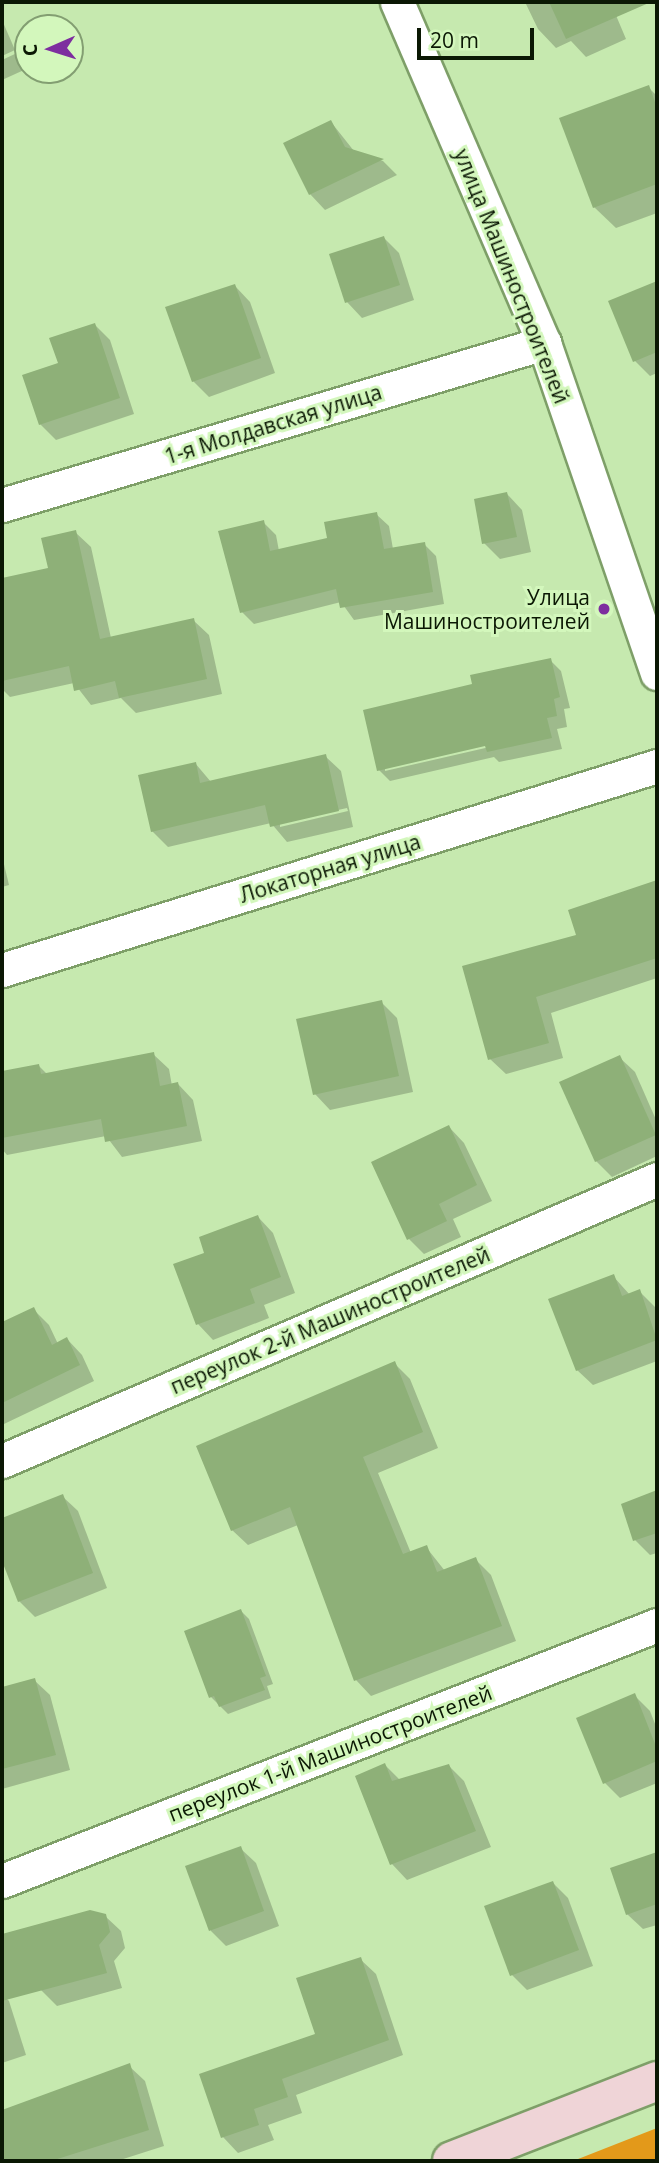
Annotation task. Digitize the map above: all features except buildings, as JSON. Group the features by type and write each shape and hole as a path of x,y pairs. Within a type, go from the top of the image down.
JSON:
{"street":[{"name":"улица Машиностроителей","path":"397,2 544,343 657,673"},
{"name":"1-я Молдавская улица","path":"2,505 544,343"},
{"name":"Локаторная улица","path":"2,970 657,766"},
{"name":"переулок 2-й Машиностроителей","path":"2,1461 657,1179"},
{"name":"переулок 1-й Машиностроителей","path":"2,1881 657,1625"},
{"path":"452,2161 657,2081"}],"shaded area":[{"path":"657,2128 657,2161 573,2161"}],"place":[{"name":"Улица Машиностроителей","path":"604,609"}]}
